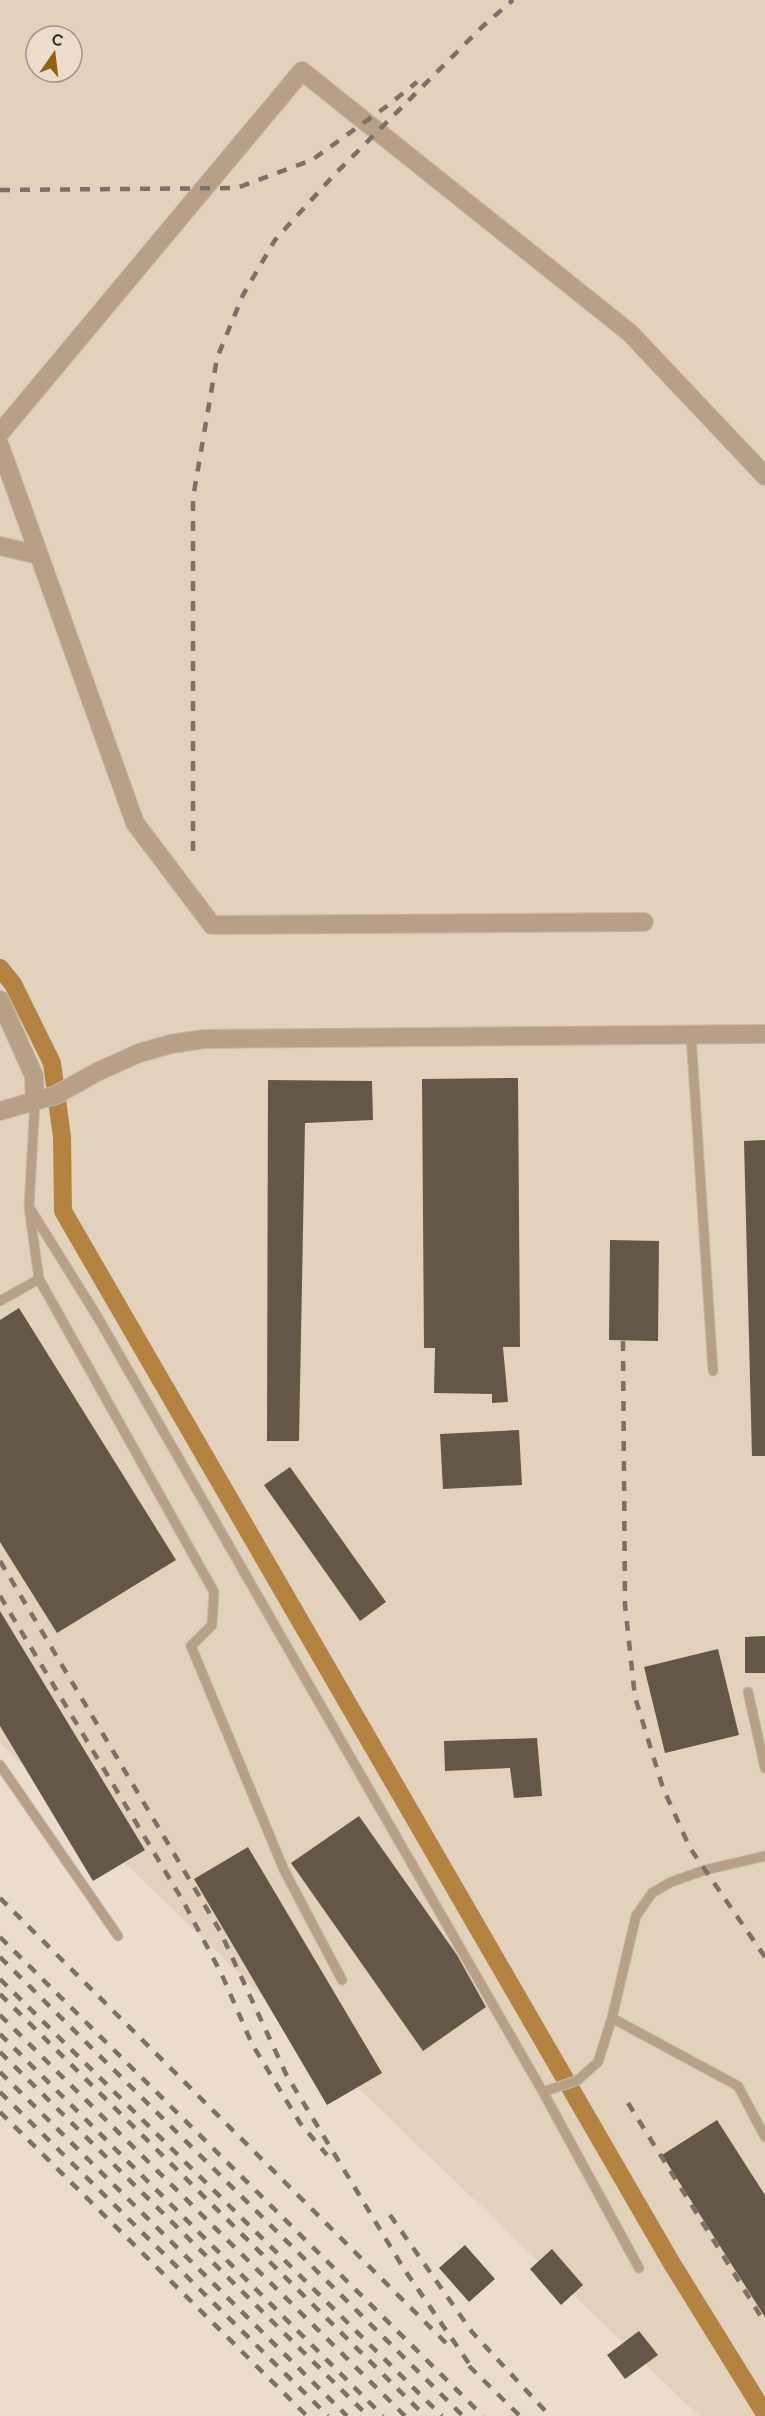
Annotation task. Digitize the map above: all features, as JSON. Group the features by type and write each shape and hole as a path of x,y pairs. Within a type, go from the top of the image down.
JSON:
{"street":[{"path":"0,433 302,71 630,333 765,476"},
{"path":"0,447 135,823 212,925 644,922"},
{"path":"0,546 39,555"},
{"path":"0,1000 34,1076 35,1101"},
{"path":"0,1112 56,1095 97,1072 139,1053 171,1044 204,1039 765,1034"}],"lane":[{"path":"691,1035 713,1371"},
{"path":"35,1101 29,1207 39,1279 214,1592 212,1625 191,1646 284,1870 342,1980"},
{"path":"29,1207 98,1316 543,2092 639,2268"},
{"path":"0,1300 39,1279"},
{"path":"748,1692 765,1768"},
{"path":"0,1765 118,1936"},
{"path":"543,2092 578,2080 598,2062 612,2018 636,1916 652,1893 671,1882 705,1870 765,1856"},
{"path":"612,2018 738,2086 765,2137"}],"shaded area":[{"path":"0,0 765,0 765,2416 699,2416 0,1743"}],"building":[{"path":"518,1078 520,1347 503,1347 508,1402 492,1403 492,1394 434,1393 435,1348 424,1348 422,1079"},
{"path":"268,1080 372,1081 373,1120 305,1123 299,1441 267,1441"},
{"path":"765,1140 765,1456 752,1456 744,1141"},
{"path":"610,1240 659,1241 658,1341 609,1340"},
{"path":"19,1308 176,1560 57,1633 0,1542 0,1320"},
{"path":"519,1430 522,1485 443,1489 440,1434"},
{"path":"290,1467 386,1602 360,1621 264,1485"},
{"path":"0,1611 145,1850 93,1881 0,1726"},
{"path":"765,1636 765,1673 745,1673 745,1637"},
{"path":"718,1649 739,1735 665,1753 644,1667"},
{"path":"537,1738 542,1796 514,1798 510,1768 445,1771 444,1741"},
{"path":"359,1816 457,1955 486,2007 423,2051 291,1863"},
{"path":"248,1847 382,2073 327,2105 194,1879"},
{"path":"717,2120 765,2195 765,2317 662,2155"},
{"path":"465,2245 495,2279 469,2302 439,2268"},
{"path":"552,2249 583,2285 561,2305 530,2269"},
{"path":"639,2331 658,2355 625,2379 607,2355"}],"waterway":[{"path":"0,968 13,984 52,1063 62,1137 63,1211 671,2262 765,2414"}],"railway":[{"path":"193,851 193,498 217,358 243,295 275,240 334,175 483,26 513,0"},
{"path":"0,190 237,188 312,160 417,82"},
{"path":"623,1341 625,1605 635,1697 663,1788 690,1848 765,1957"},
{"path":"0,1561 220,1931 286,2074 404,2269 474,2371"},
{"path":"0,1596 183,1901 222,1975 252,2044 300,2123 327,2155"},
{"path":"0,1898 448,2345"},
{"path":"0,1937 483,2416"},
{"path":"0,1957 463,2416"},
{"path":"0,1979 442,2416"},
{"path":"0,1994 425,2416"},
{"path":"0,2015 405,2416"},
{"path":"0,2034 383,2416"},
{"path":"0,2052 368,2416"},
{"path":"0,2072 347,2416"},
{"path":"0,2092 328,2416"},
{"path":"628,2103 765,2323"},
{"path":"0,2112 307,2416"},
{"path":"390,2215 472,2332 550,2416"},
{"path":"469,2366 520,2416"}]}
